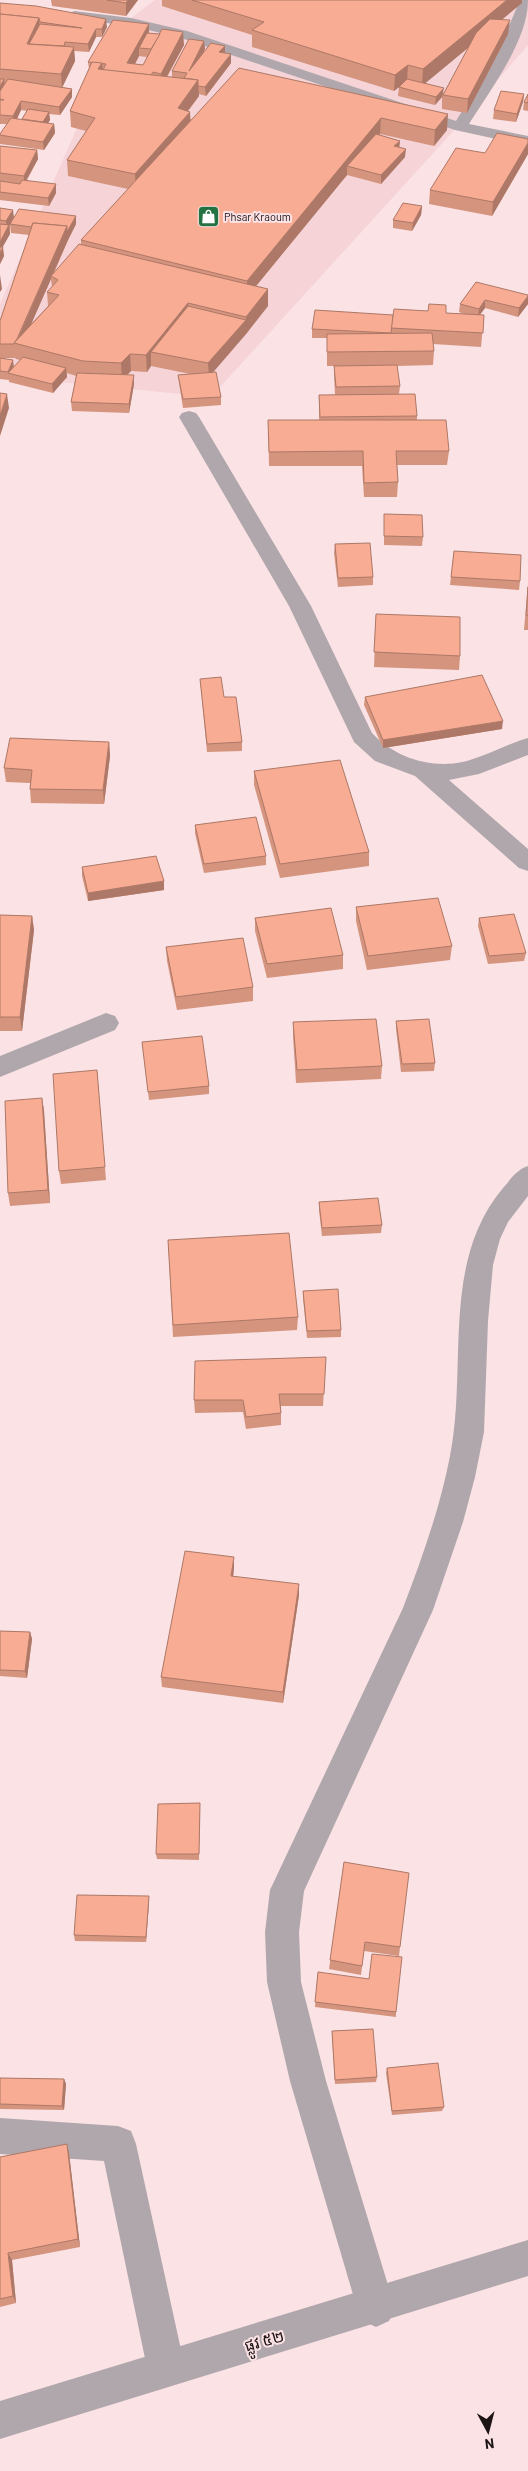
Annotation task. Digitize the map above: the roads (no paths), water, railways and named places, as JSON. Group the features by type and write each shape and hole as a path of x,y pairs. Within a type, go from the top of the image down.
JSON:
{"street":[{"path":"189,417 300,606 362,737 376,752 392,760 423,770 448,772 471,768 528,746"},
{"path":"423,770 528,862"},
{"path":"0,1067 106,1023"},
{"path":"376,2308 308,2082 284,1982 282,1932 287,1890 418,1610 434,1567 457,1488 469,1432 478,1276 485,1242 497,1216 528,1178"},
{"path":"0,2136 118,2144 166,2368"},
{"name":"ផ្លូវ ៥២","path":"0,2420 166,2368 376,2308 528,2258"}],"lane":[{"path":"460,126 504,52 527,0"},
{"path":"56,13 131,22 182,34 460,126 528,141"}],"place":[{"name":"Phsar Kraoum","path":"208,216"}]}
